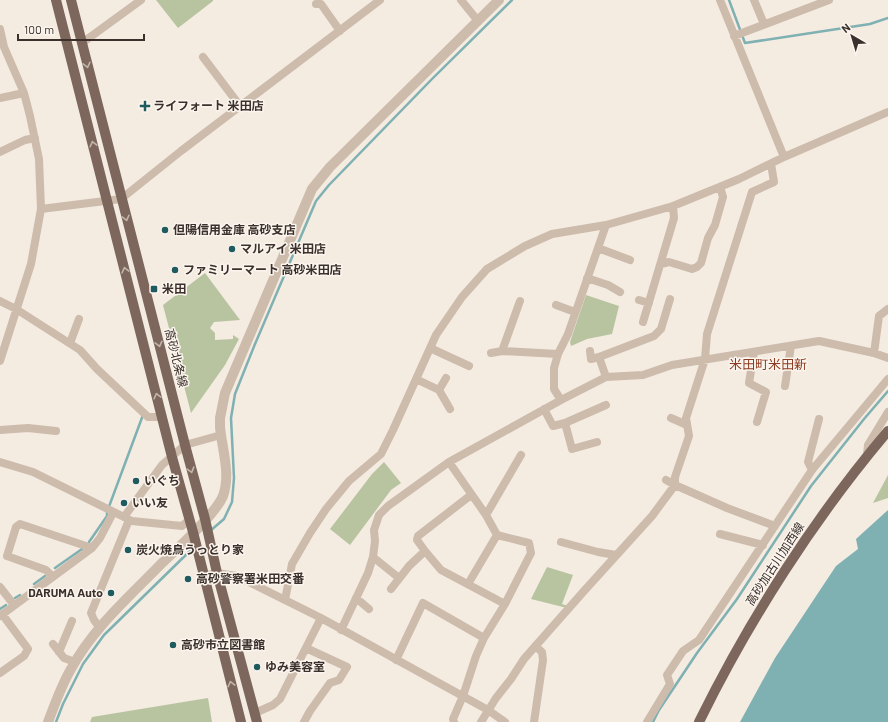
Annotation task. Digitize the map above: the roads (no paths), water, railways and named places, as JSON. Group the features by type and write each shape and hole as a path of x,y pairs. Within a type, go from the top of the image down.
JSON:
{"main road":[{"path":"56,0 241,722"},
{"name":"高砂北条線","path":"71,0 184,445 205,519 217,572 256,717"},
{"name":"高砂加古川加西線","path":"699,722 753,622 830,504 867,455 888,431"}],"street":[{"path":"82,43 141,0"},
{"path":"41,209 122,199 181,151 380,0"},
{"path":"462,0 478,22"},
{"path":"48,722 60,692 75,662 100,628 193,532 220,501 227,481 220,418 225,393 312,189 330,167 499,0"},
{"path":"720,0 784,157"},
{"path":"754,0 764,24"},
{"path":"734,36 829,0"},
{"path":"316,4 321,4 340,30"},
{"path":"0,29 4,48 24,93 35,138 39,159 41,209 31,264 0,361"},
{"path":"203,57 240,106"},
{"path":"0,98 24,93"},
{"path":"285,600 292,564 335,497 349,481 381,454 436,335 474,282 487,269 525,246 552,234 606,225 673,206 720,187 784,157 888,112"},
{"path":"0,152 25,140 35,138"},
{"path":"481,722 524,659 652,516 675,485 675,477 689,436 686,418 705,359 708,334 752,192 774,182 771,164"},
{"path":"661,264 669,262 692,269 701,263 708,238 715,225 723,197 720,187"},
{"path":"643,322 674,218 673,206"},
{"path":"561,400 554,389 554,368 558,354 568,334 606,225"},
{"path":"598,248 630,260"},
{"path":"587,278 608,285 620,292"},
{"path":"590,351 590,360 637,346 654,336 666,321 670,299"},
{"path":"639,300 649,303"},
{"path":"0,301 16,309 80,350 89,358 97,369 148,417 162,417"},
{"path":"502,351 513,311 520,301"},
{"path":"556,305 575,312"},
{"path":"874,353 879,316 888,309"},
{"path":"70,343 79,319"},
{"path":"341,630 368,573 373,557 375,541 374,530 379,515 388,506 449,462 544,409 606,377 643,376 672,365 819,341 874,353 888,358"},
{"path":"785,386 791,346"},
{"path":"430,348 469,366"},
{"path":"491,354 502,351 558,354"},
{"path":"754,352 749,383 766,392 757,422"},
{"path":"599,357 606,377"},
{"path":"440,390 446,378"},
{"path":"416,379 440,390 450,409"},
{"path":"647,722 670,684 667,675 683,651 699,640 812,470 888,379"},
{"path":"544,409 553,426 565,423 606,405"},
{"path":"867,455 868,445 888,412"},
{"path":"671,418 687,425"},
{"path":"812,470 808,462 819,419"},
{"path":"565,423 572,449 597,442"},
{"path":"0,430 28,428 56,431"},
{"path":"100,628 91,613 127,519 162,465 184,445 221,435"},
{"path":"486,515 521,455"},
{"path":"0,462 33,472 127,519 182,526 189,520"},
{"path":"449,462 486,515 497,534 529,543 531,553 484,638 453,720 454,722"},
{"path":"666,480 727,508 774,526"},
{"path":"471,495 418,536 417,540 425,552 441,570 504,604"},
{"path":"0,673 24,656 28,650 1,615 12,602 100,538 113,513"},
{"path":"50,574 4,556 16,527 20,524 88,546"},
{"path":"468,584 497,534"},
{"path":"720,534 763,545"},
{"path":"561,542 598,552 616,555"},
{"path":"390,589 409,566 425,552"},
{"path":"373,557 399,578"},
{"path":"204,576 217,572 237,576 320,618 488,710 505,722"},
{"path":"0,587 12,602"},
{"path":"356,598 369,608"},
{"path":"396,660 423,603 484,638"},
{"path":"256,717 273,706 280,699 320,618"},
{"path":"59,652 72,621"},
{"path":"53,644 64,658 75,662"},
{"path":"534,722 543,660 542,652 535,646"},
{"path":"304,722 330,683 339,680 347,667 306,648"}],"water":[{"path":"888,510 888,722 740,722 775,658 836,566 858,549 856,539"}],"waterway":[{"path":"210,531 224,519 232,502 234,478 231,418 235,394 316,201 329,185 432,79 512,0"},
{"path":"729,0 745,43 870,24 888,18"},
{"path":"653,722 659,710 697,653 737,599 811,486 888,391"},
{"path":"89,542 107,516 107,512 143,415"},
{"path":"56,722 63,704 83,664 104,635 194,547"},
{"path":"55,568 82,549"},
{"path":"34,584 45,576"},
{"path":"15,598 20,595"},
{"path":"0,609 6,605"}],"place":[{"name":"ライフォート 米田店","path":"145,106"},
{"name":"但陽信用金庫 高砂支店","path":"165,230"},
{"name":"マルアイ 米田店","path":"232,249"},
{"name":"ファミリーマート 高砂米田店","path":"175,270"},
{"name":"米田","path":"154,289"},
{"name":"いぐち","path":"136,481"},
{"name":"いい友","path":"124,503"},
{"name":"炭火焼鳥うっとり家","path":"128,550"},
{"name":"高砂警察署米田交番","path":"188,579"},
{"name":"DARUMA Auto","path":"111,593"},
{"name":"高砂市立図書館","path":"173,645"},
{"name":"ゆみ美容室","path":"257,667"}],"district":[{"name":"米田町米田新","path":"768,364"}]}
